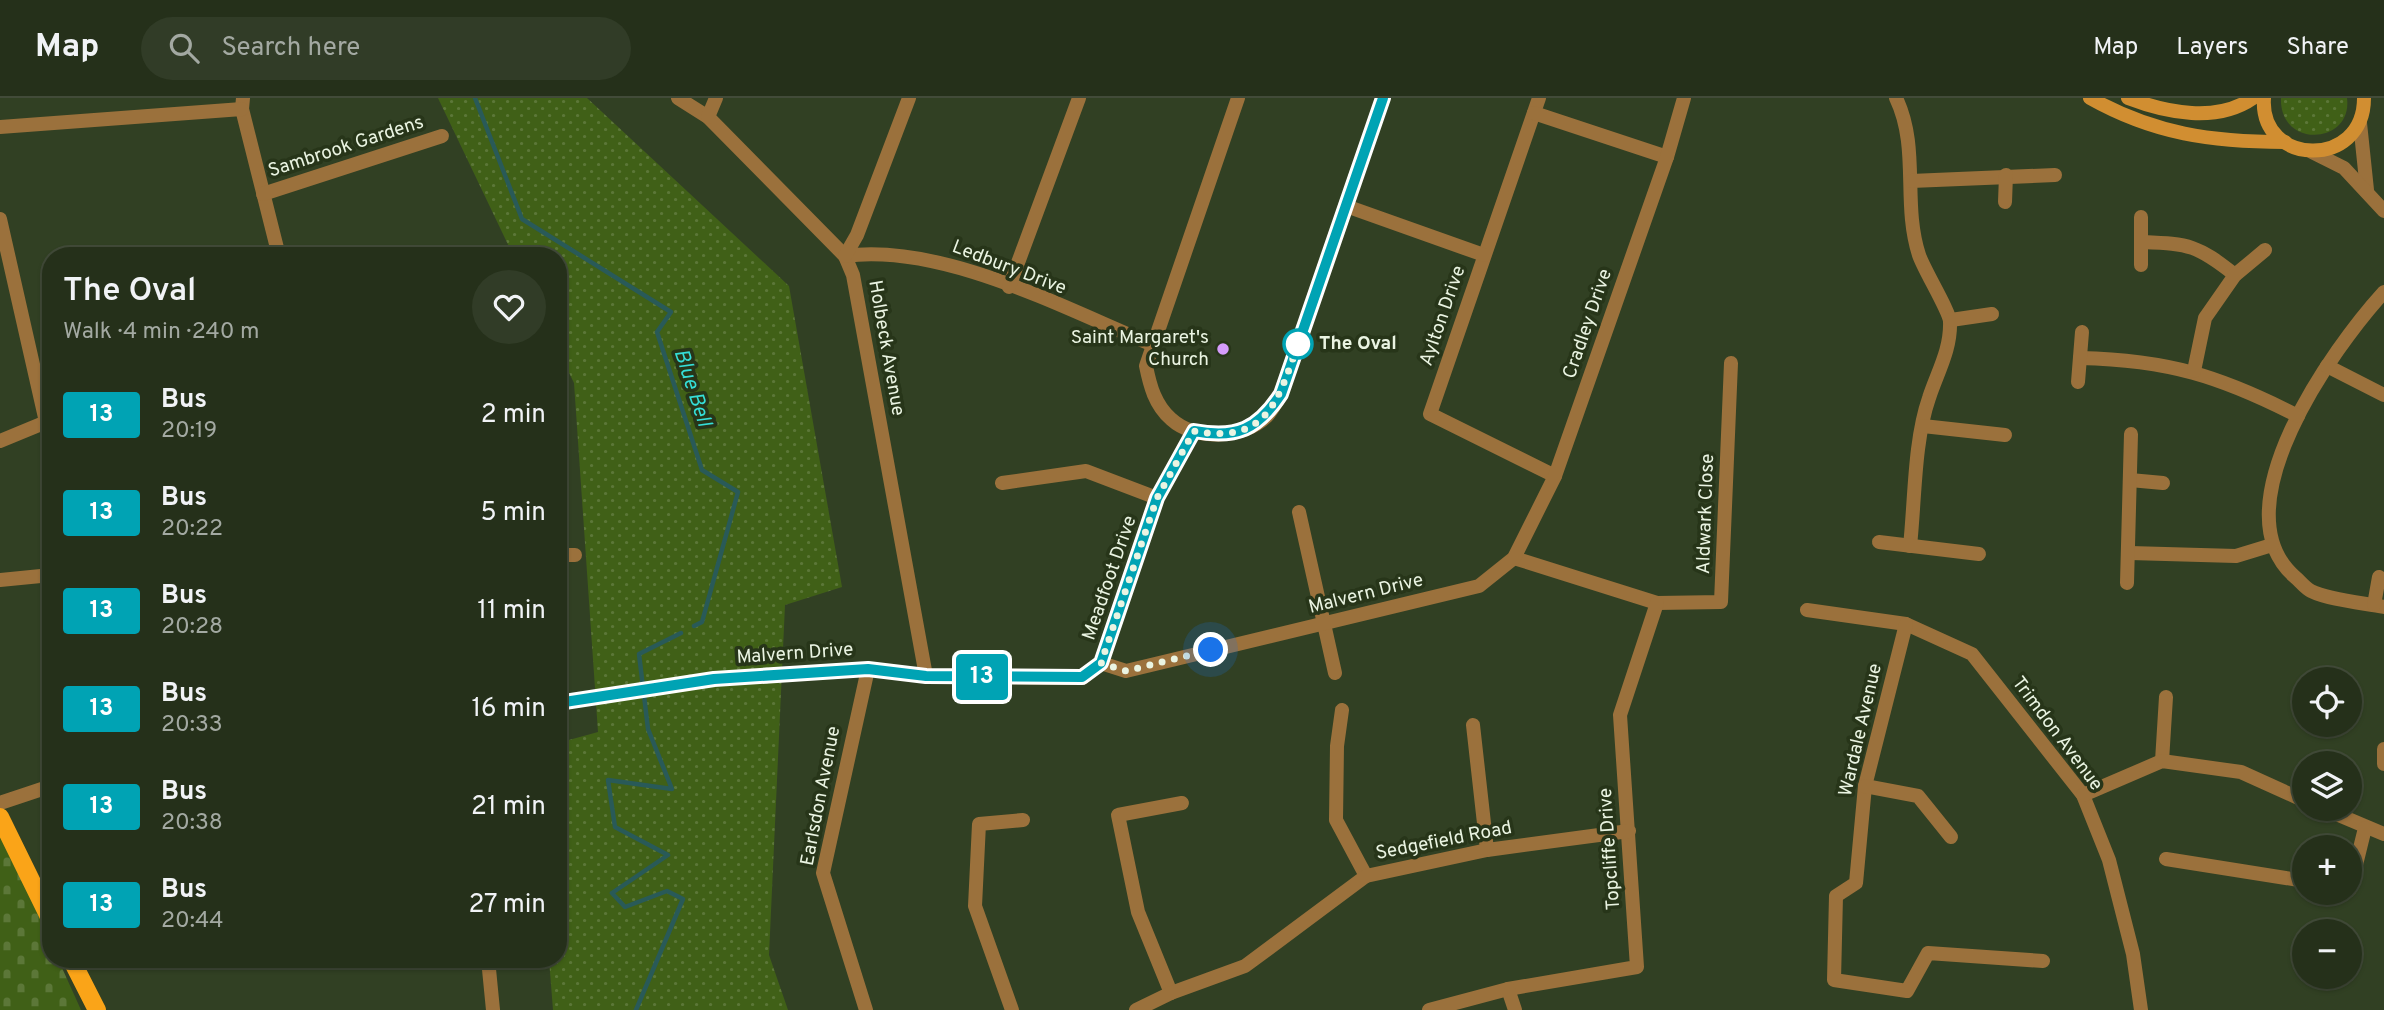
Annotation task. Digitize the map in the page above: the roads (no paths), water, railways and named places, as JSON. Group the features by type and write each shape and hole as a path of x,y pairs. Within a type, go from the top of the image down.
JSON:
{"main road":[{"path":"2090,98 2138,123 2168,131 2209,138 2285,142 2312,152 2331,149 2348,139 2360,123 2364,98"},
{"path":"2128,98 2173,111 2203,113 2225,112 2253,98"},
{"path":"2264,98 2267,120 2285,142"},
{"path":"0,817 42,903"},
{"path":"76,968 97,1010"}],"street":[{"name":"Holbeck Avenue","path":"678,98 708,117 845,256 853,275 926,676"},
{"path":"708,117 716,98"},
{"path":"845,256 857,235 909,98"},
{"path":"1009,287 1079,98"},
{"path":"1238,98 1146,366 1151,391 1171,419 1194,431 1212,435 1240,432 1266,417 1281,394 1383,98"},
{"name":"Aylton Drive","path":"1539,98 1430,414 1555,476"},
{"name":"Cradley Drive","path":"1514,558 1555,476 1667,157 1684,98"},
{"path":"1896,98 1912,152 1911,181 1918,253 1951,320 1943,368 1929,398 1923,426 1910,546"},
{"path":"0,127 243,103 277,247"},
{"path":"1534,113 1667,157"},
{"path":"2360,123 2367,190"},
{"name":"Sambrook Gardens","path":"263,194 442,136"},
{"path":"2312,152 2344,168 2384,211"},
{"path":"2005,202 2006,175"},
{"path":"1911,181 2055,175"},
{"path":"1346,206 1484,255"},
{"path":"2141,218 2141,265"},
{"path":"0,219 42,392"},
{"path":"2143,242 2187,244 2205,252 2235,275"},
{"path":"2193,371 2205,318 2235,275 2265,250"},
{"name":"Ledbury Drive","path":"845,256 870,253 933,260 1009,287 1153,345"},
{"path":"2379,577 2379,606 2311,591 2284,566 2272,545 2268,513 2271,491 2298,416 2327,366 2360,319 2384,292"},
{"path":"1951,320 1992,314"},
{"path":"2078,382 2082,332"},
{"path":"2080,358 2122,359 2193,371 2249,391 2298,416"},
{"name":"Aldwark Close","path":"1657,603 1721,602 1731,363"},
{"path":"2327,366 2384,395"},
{"path":"0,441 42,424"},
{"path":"1923,426 2005,435"},
{"name":"Meadfoot Drive","path":"1101,663 1157,498 1194,431"},
{"path":"2127,583 2130,553 2131,434"},
{"path":"1002,483 1086,471 1157,498"},
{"path":"2130,480 2163,482"},
{"path":"1298,512 1335,673"},
{"path":"1880,542 1979,554"},
{"path":"2130,553 2236,556 2272,545"},
{"path":"567,555 575,555"},
{"path":"1514,558 1657,603"},
{"name":"Malvern Drive","path":"567,702 714,679 868,669 926,676 1082,677 1101,663 1126,671 1479,586 1514,558"},
{"path":"0,580 42,576"},
{"name":"Topcliffe Drive","path":"1508,989 1637,967 1620,715 1657,603"},
{"name":"Trimdon Avenue","path":"1807,610 1906,624 1972,654 2082,795 2109,860 2133,954 2141,1010"},
{"name":"Wardale Avenue","path":"1906,624 1865,786 1856,883 1836,896 1834,979 1907,991 1928,953 2043,961"},
{"name":"Earlsdon Avenue","path":"866,1010 822,873 868,669"},
{"path":"2162,761 2166,697"},
{"path":"1342,710 1337,746 1336,820 1366,876"},
{"path":"1473,725 1487,850"},
{"path":"2384,749 2384,764"},
{"path":"2082,795 2162,761 2241,772 2292,794"},
{"path":"1865,786 1917,796 1951,836"},
{"path":"0,803 42,789"},
{"path":"1171,993 1138,912 1118,815 1182,803"},
{"path":"1012,1010 975,906 979,824 1023,820"},
{"path":"2350,821 2384,834"},
{"path":"2362,840 2365,828"},
{"name":"Sedgefield Road","path":"1136,1010 1171,993 1245,966 1366,876 1487,850 1629,831"},
{"path":"2166,859 2292,879"},
{"path":"489,968 493,1010"},
{"path":"1429,1010 1508,989 1516,1010"}],"waterway":[{"name":"Blue Bell","path":"475,98 522,219 567,247"},
{"name":"Blue Bell","path":"567,247 671,312 657,332 702,470 738,492 702,622 694,626"},
{"name":"Blue Bell","path":"636,1010 683,899 667,891 625,907 612,893 668,855 615,827 608,780 672,789 648,729 639,654 681,633"}],"place":[{"name":"The Oval","path":"1298,344"},
{"name":"Saint Margaret's Church","path":"1223,349"}]}
